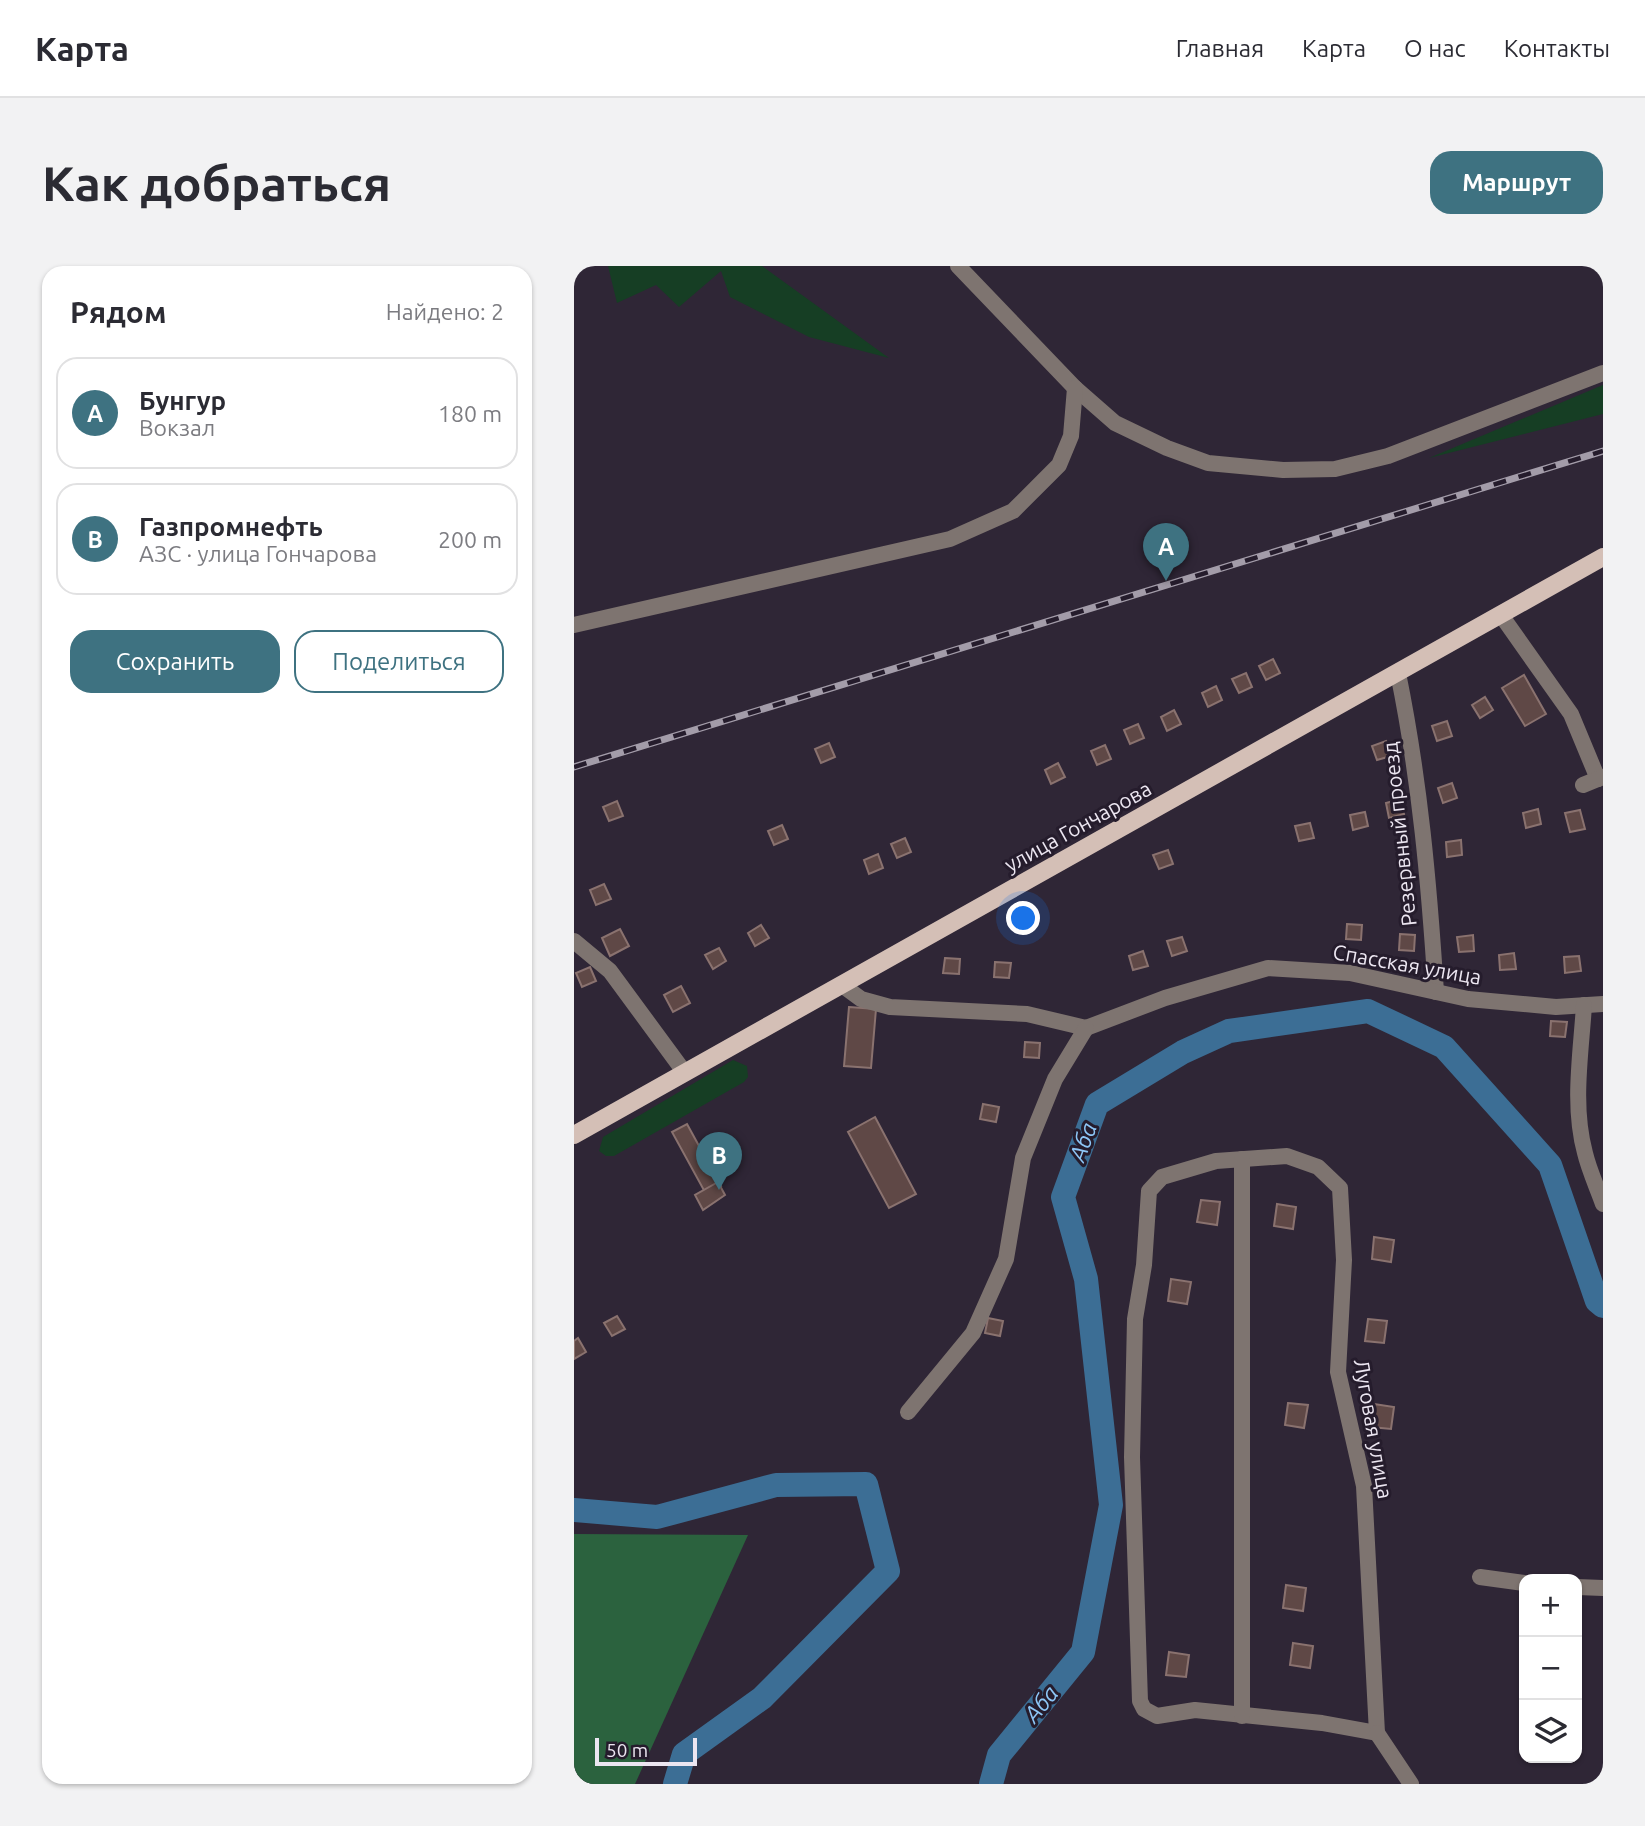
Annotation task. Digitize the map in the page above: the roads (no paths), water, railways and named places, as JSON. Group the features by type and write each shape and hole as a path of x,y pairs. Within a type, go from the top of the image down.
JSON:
{"main road":[{"name":"улица Гончарова","path":"574,1135 1603,557"}],"street":[{"path":"958,266 1074,388 1115,424 1208,463 1283,470 1335,469 1388,456 1603,373"},
{"path":"574,625 950,539 1013,511 1059,465 1071,436 1074,388"},
{"path":"1502,615 1571,714 1595,780"},
{"name":"Резервный проезд","path":"1398,673 1415,755 1427,846 1436,992"},
{"path":"574,941 610,971 685,1073"},
{"name":"Спасская улица","path":"1086,1028 1165,998 1268,968 1350,973 1468,999 1556,1007 1603,1004"},
{"path":"842,985 862,999 890,1007 1027,1014 1086,1028 1055,1079 1023,1158 1006,1259 973,1334 908,1412"},
{"path":"1584,1005 1578,1100 1580,1125 1585,1152 1603,1204"},
{"name":"Луговая улица","path":"1287,1156 1318,1167 1339,1188 1344,1260 1338,1372 1364,1486 1377,1733 1242,1716 1195,1710 1157,1716 1144,1709 1140,1701 1132,1457 1135,1319 1144,1265 1149,1191 1162,1177 1216,1161 1287,1156"},
{"path":"1242,1159 1242,1716"},
{"path":"1480,1577 1519,1582"},
{"path":"1582,1587 1603,1588"},
{"path":"1377,1733 1411,1784"}],"waterway":[{"name":"Аба","path":"991,1784 999,1755 1083,1652 1111,1505 1086,1279 1063,1197 1097,1104 1183,1052 1229,1031 1368,1011 1444,1047 1550,1165 1597,1301 1603,1306"},
{"name":"Аба","path":"574,1510 657,1517 776,1485 866,1484 888,1571 762,1698 684,1754 675,1784"}],"railway":[{"path":"574,767 1603,451"}],"place":[{"name":"Бунгур","path":"1166,581"},
{"name":"Газпромнефть","path":"719,1190"}]}
